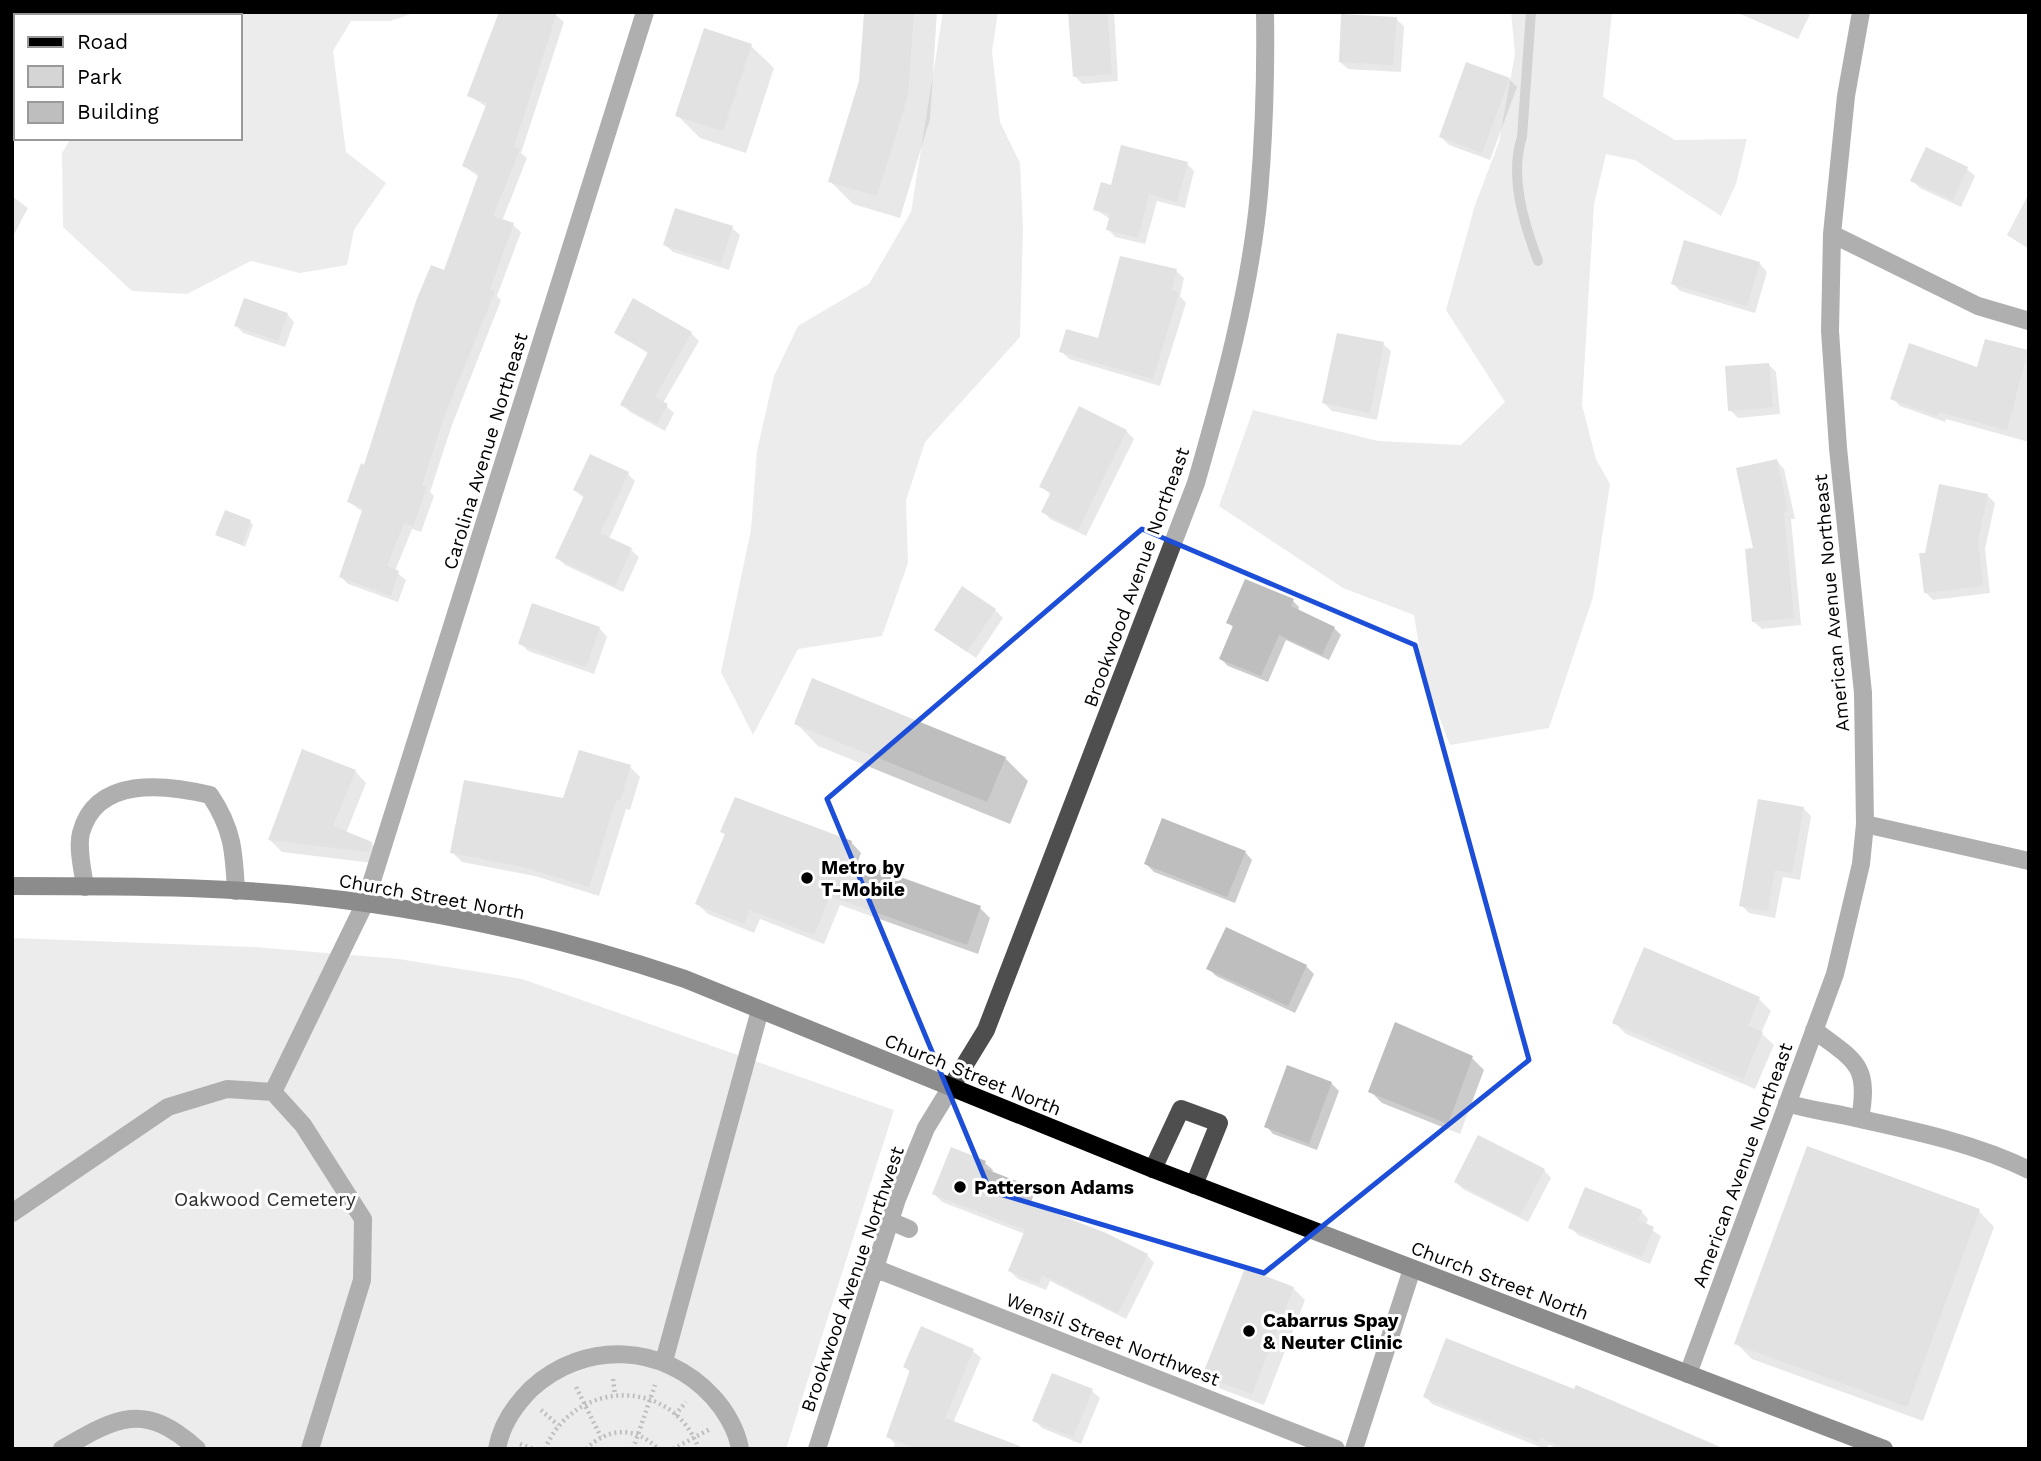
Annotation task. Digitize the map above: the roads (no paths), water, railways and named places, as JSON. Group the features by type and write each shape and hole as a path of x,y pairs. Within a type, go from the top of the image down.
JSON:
{"main road":[{"name":"Church Street North","path":"12,886 236,891 365,902 516,931 616,956 685,979 1194,1185 1884,1449"}],"street":[{"name":"Carolina Avenue Northeast","path":"273,1092 365,902 645,12"},
{"name":"Brookwood Avenue Northeast","path":"950,1087 986,1030 1196,482 1222,392 1259,197 1266,70 1265,12"},
{"name":"American Avenue Northeast","path":"1688,1374 1838,961 1861,864 1865,824 1863,693 1838,448 1830,331 1832,234 1846,96 1861,12"},
{"path":"1832,234 1978,306 2029,321"},
{"path":"85,887 80,835 90,808 106,796 128,790 177,787 210,795 226,818 234,847 236,891"},
{"path":"1865,824 2029,861"},
{"path":"664,1361 760,1010"},
{"path":"1814,1030 1860,1068 1866,1084 1860,1119"},
{"name":"Brookwood Avenue Northwest","path":"817,1449 890,1221 926,1129 950,1087"},
{"path":"12,1213 168,1107 228,1089 273,1092 303,1125 363,1219 362,1280 310,1449"},
{"path":"1787,1103 1815,1112 1914,1130 2029,1170"},
{"path":"1153,1169 1181,1109 1219,1123 1194,1185"},
{"path":"890,1221 909,1229"},
{"name":"Wensil Street Northwest","path":"874,1268 1336,1449"},
{"path":"1354,1449 1412,1269"},
{"path":"497,1449 499,1437 518,1402 548,1374 584,1357 624,1352 664,1361 697,1380 723,1408 740,1449"},
{"path":"62,1449 102,1424 127,1418 154,1421 177,1432 197,1449"}],"waterway":[{"path":"1531,12 1522,137 1517,168 1523,216 1538,261"}],"place":[{"name":"Metro by T-Mobile","path":"807,878"},
{"name":"Patterson Adams","path":"960,1187"},
{"name":"Cabarrus Spay & Neuter Clinic","path":"1249,1331"}],"park label":[{"name":"Oakwood Cemetery","path":"265,1199"}]}
